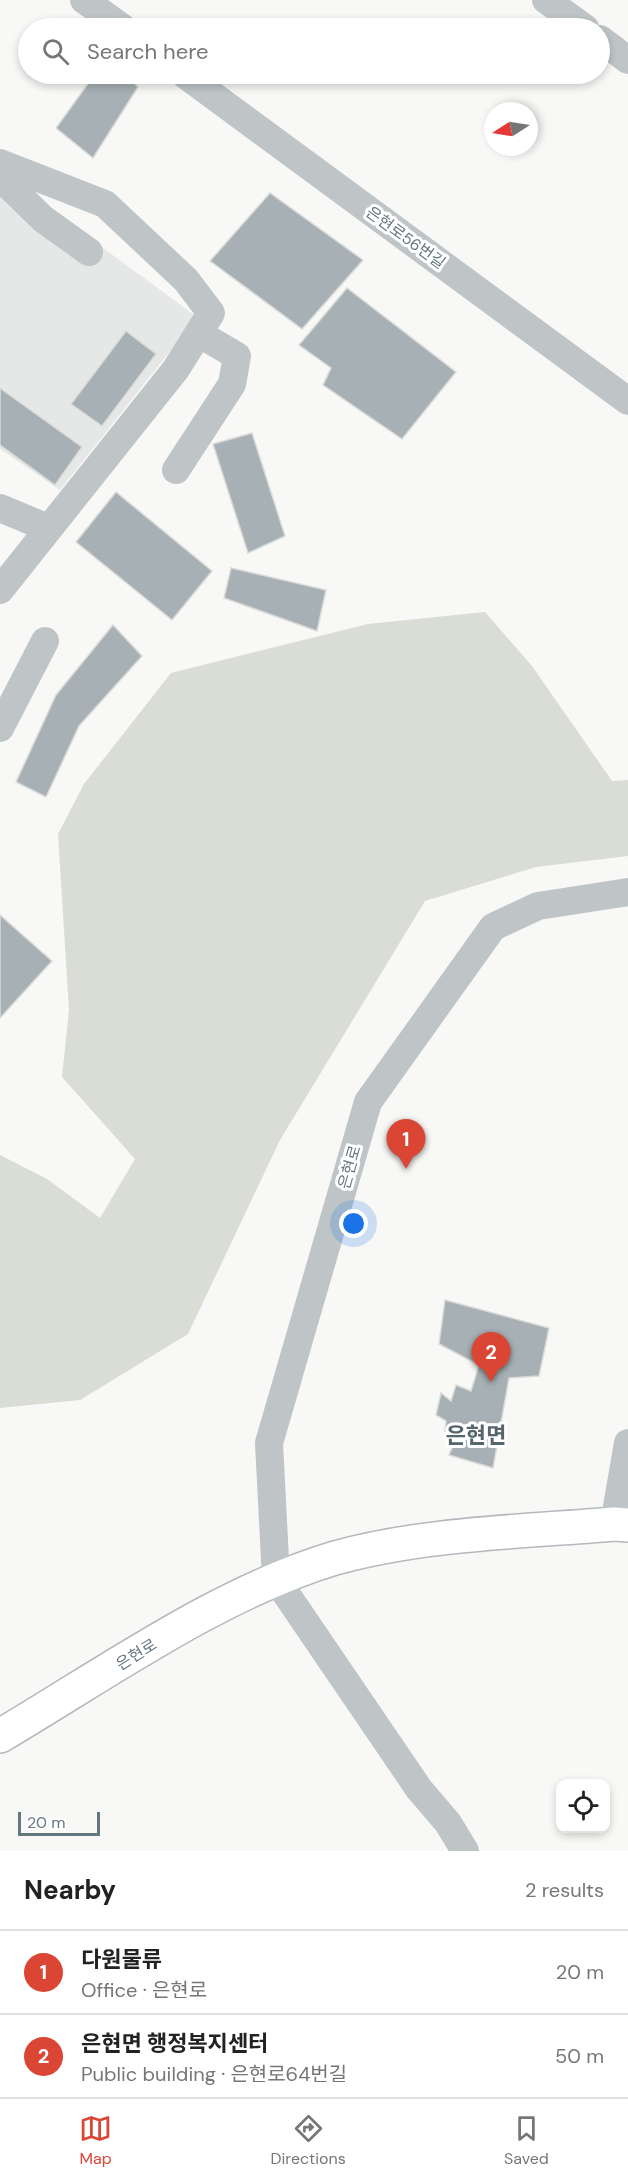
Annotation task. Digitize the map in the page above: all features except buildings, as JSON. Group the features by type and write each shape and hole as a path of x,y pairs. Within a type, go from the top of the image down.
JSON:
{"main road":[{"name":"은현로","path":"0,1736 172,1631 276,1579 335,1558 384,1547 456,1537 621,1525"}],"street":[{"path":"84,0 109,18"},
{"path":"546,0 571,18"},
{"path":"610,46 628,60"},
{"name":"은현로56번길","path":"198,84 628,401"},
{"path":"0,163 105,204 186,280 211,313 176,369 0,590"},
{"path":"0,177 44,219 89,252"},
{"path":"176,470 232,384 237,357 198,333"},
{"path":"0,507 48,528"},
{"path":"0,728 45,641"},
{"name":"은현로","path":"276,1579 269,1443 368,1102 493,927 538,906 628,892"},
{"path":"621,1525 628,1443"},
{"path":"276,1579 419,1789 448,1823 465,1851"}],"shaded area":[{"path":"0,188 46,206 197,317 60,490 0,449"},
{"path":"485,612 532,666 612,781 628,780 628,856 536,867 425,901 280,1140 188,1334 80,1400 0,1408 0,1155 47,1179 100,1218 135,1159 62,1077 69,1010 58,834 84,784 171,673 368,624"}],"place":[{"name":"다원물류","path":"406,1169"},
{"name":"은현면 행정복지센터","path":"491,1382"}],"district":[{"name":"은현면","path":"476,1435"}]}
